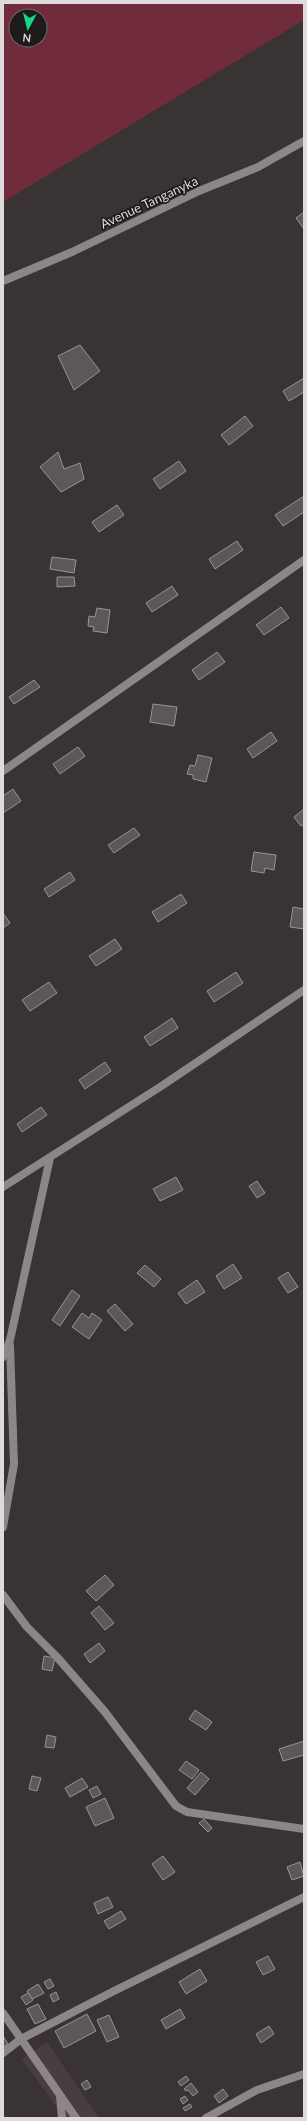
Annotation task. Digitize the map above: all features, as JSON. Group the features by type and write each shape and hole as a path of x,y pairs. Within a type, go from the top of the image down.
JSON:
{"street":[{"name":"Avenue Tanganyka","path":"3,281 72,252 199,191 258,167 304,141"},
{"path":"3,770 304,560"},
{"path":"3,1187 160,1087 304,990"},
{"path":"3,1357 10,1340 50,1158"},
{"path":"3,1527 14,1464 10,1340"},
{"path":"3,1594 27,1627 57,1657 105,1712 176,1806 193,1813 304,1829"},
{"path":"3,2053 21,2040 114,1991 304,1897"},
{"path":"3,2014 76,2118"},
{"path":"206,2118 257,2090 304,2074"},
{"path":"60,2096 62,2118"}],"shaded area":[{"path":"3,3 304,3 304,20 3,202"},
{"path":"47,2042 99,2118 64,2118 22,2059"}],"building":[{"path":"304,212 304,229 296,218"},
{"path":"80,345 100,371 74,390 58,356"},
{"path":"304,378 304,392 289,401 283,391"},
{"path":"245,416 253,426 229,445 221,435"},
{"path":"58,452 64,469 80,463 84,479 61,492 40,467"},
{"path":"179,461 186,471 160,489 153,479"},
{"path":"304,496 304,512 283,526 275,515"},
{"path":"117,505 124,515 99,532 92,522"},
{"path":"237,541 243,550 215,569 209,559"},
{"path":"52,557 76,560 74,573 50,569"},
{"path":"57,577 74,577 75,586 57,587"},
{"path":"172,586 178,595 152,612 146,603"},
{"path":"281,607 289,618 264,635 256,625"},
{"path":"97,608 110,610 107,633 93,631 94,627 88,626 89,616 95,617"},
{"path":"217,652 225,662 199,680 192,670"},
{"path":"34,680 40,687 14,704 9,697"},
{"path":"153,704 177,707 174,726 150,722"},
{"path":"271,732 277,741 253,758 247,749"},
{"path":"78,747 85,756 60,774 53,764"},
{"path":"198,755 212,758 206,782 193,779 193,775 187,774 190,765 195,766"},
{"path":"13,789 21,801 3,813 3,796"},
{"path":"304,809 304,824 301,826 294,817"},
{"path":"134,828 140,835 114,853 108,845"},
{"path":"254,852 276,855 274,870 265,868 264,873 251,871"},
{"path":"70,872 75,880 49,897 44,889"},
{"path":"181,894 187,903 158,922 152,912"},
{"path":"293,907 304,909 304,929 290,927"},
{"path":"3,913 10,923 3,928"},
{"path":"115,939 122,949 96,966 89,956"},
{"path":"236,972 243,983 214,1002 207,991"},
{"path":"49,982 57,993 30,1011 22,1000"},
{"path":"172,1018 178,1028 150,1046 144,1037"},
{"path":"105,1062 111,1071 85,1089 79,1080"},
{"path":"41,1107 47,1115 22,1132 17,1124"},
{"path":"176,1177 183,1190 160,1201 153,1189"},
{"path":"257,1181 265,1193 257,1198 249,1186"},
{"path":"233,1264 242,1278 224,1289 216,1276"},
{"path":"145,1265 161,1279 154,1287 137,1273"},
{"path":"288,1272 298,1287 288,1293 278,1278"},
{"path":"197,1280 205,1292 186,1304 178,1293"},
{"path":"72,1290 80,1296 60,1326 52,1320"},
{"path":"115,1304 133,1324 125,1331 107,1311"},
{"path":"82,1313 89,1318 92,1313 102,1320 89,1339 72,1327"},
{"path":"105,1575 114,1585 96,1601 86,1591"},
{"path":"99,1606 114,1623 105,1630 91,1613"},
{"path":"99,1643 105,1651 90,1663 84,1654"},
{"path":"44,1656 55,1658 52,1671 42,1669"},
{"path":"195,1710 212,1722 206,1730 189,1719"},
{"path":"47,1735 56,1737 54,1748 45,1747"},
{"path":"304,1741 304,1755 283,1761 279,1749"},
{"path":"186,1761 199,1770 192,1779 179,1770"},
{"path":"201,1772 209,1779 195,1795 187,1788"},
{"path":"32,1776 41,1778 37,1791 29,1789"},
{"path":"82,1778 88,1787 70,1797 65,1788"},
{"path":"97,1786 101,1794 93,1798 89,1790"},
{"path":"105,1798 114,1818 95,1826 86,1807"},
{"path":"204,1819 212,1828 208,1832 199,1823"},
{"path":"163,1856 175,1872 163,1880 152,1864"},
{"path":"300,1862 304,1876 292,1880 287,1867"},
{"path":"108,1897 113,1907 98,1914 94,1903"},
{"path":"121,1911 126,1919 109,1929 104,1921"},
{"path":"268,1956 275,1969 263,1975 256,1962"},
{"path":"200,1969 207,1981 186,1994 179,1982"},
{"path":"50,1979 54,1986 48,1989 44,1982"},
{"path":"38,1984 44,1993 32,1999 27,1991"},
{"path":"56,1992 59,1999 53,2002 50,1995"},
{"path":"28,1993 33,2000 26,2005 21,1997"},
{"path":"38,2004 46,2019 35,2024 27,2009"},
{"path":"180,2009 185,2018 166,2029 161,2020"},
{"path":"87,2014 96,2031 64,2048 55,2031"},
{"path":"109,2015 119,2037 107,2042 97,2020"},
{"path":"269,2026 274,2034 261,2043 256,2034"},
{"path":"3,2036 8,2044 3,2047"},
{"path":"186,2076 189,2080 181,2086 178,2082"},
{"path":"87,2080 91,2087 85,2090 81,2084"},
{"path":"191,2083 198,2092 193,2096 188,2090 186,2091 184,2089"},
{"path":"223,2089 228,2096 219,2103 214,2096"},
{"path":"185,2096 188,2100 183,2104 180,2099"},
{"path":"190,2104 192,2107 185,2111 183,2108"}]}
